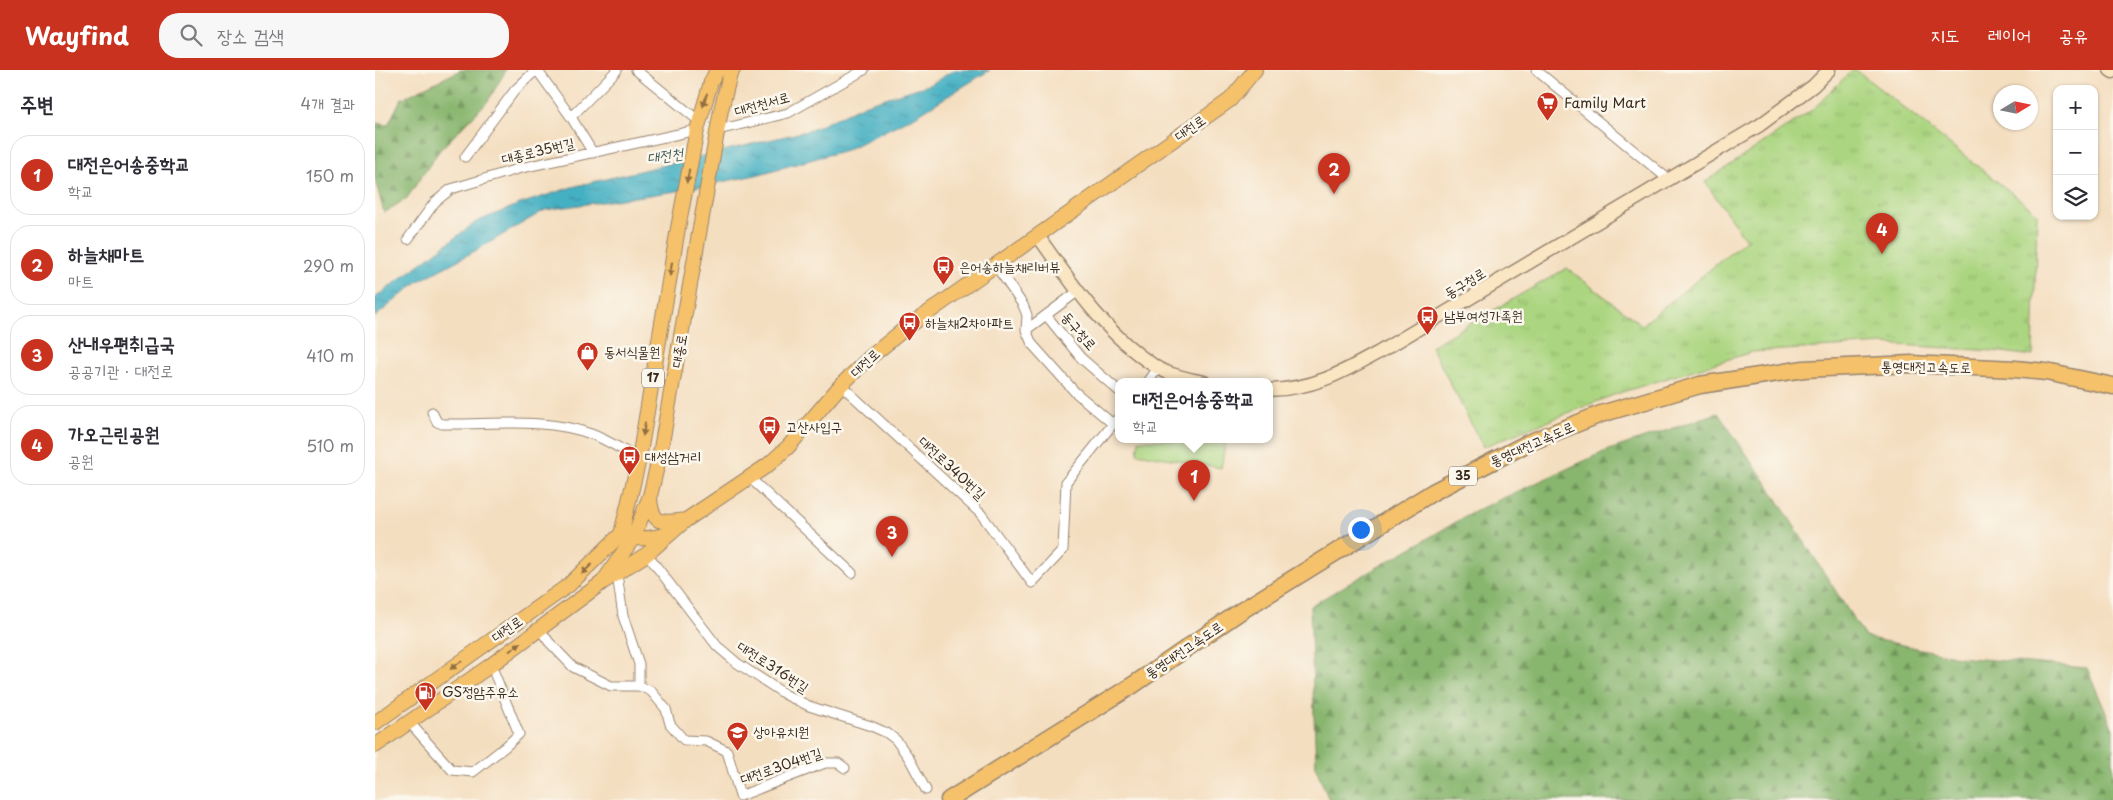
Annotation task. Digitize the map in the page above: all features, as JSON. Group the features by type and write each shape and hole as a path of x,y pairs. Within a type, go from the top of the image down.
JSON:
{"highway":[{"name":"통영대전고속도로","path":"958,799 1137,695 1245,622 1437,503 1541,450 1606,425 1704,395 1809,380 1915,375 2046,377 2113,386"},
{"name":"통영대전고속도로","path":"2046,377 2113,395"}],"main road":[{"name":"17","path":"698,125 711,82 717,70"},
{"name":"17","path":"718,131 723,101 730,74 733,70"},
{"name":"대전로","path":"375,746 491,665 603,582 647,554 686,520 751,479 788,448 841,385 868,359 902,331 1230,100 1255,70"},
{"name":"동구청로","path":"1273,390 1289,390 1337,376 1760,125 1813,86 1829,70"},
{"name":"대종로","path":"627,536 698,125"},
{"name":"대종로","path":"627,536 650,496 660,454 718,131"},
{"name":"동구청로","path":"1038,236 1077,292 1124,342 1158,368 1191,378"},
{"path":"650,496 651,512 656,520 666,522 686,520"},
{"path":"627,536 652,538 671,534"},
{"name":"대전로","path":"603,582 627,536"},
{"name":"대전로","path":"375,723 569,585 604,553 627,536"}],"street":[{"path":"465,157 515,90 536,70 571,117 593,153"},
{"path":"571,117 617,70"},
{"path":"636,70 698,125"},
{"name":"대전천서로","path":"718,131 789,113 849,73 864,70"},
{"path":"1536,70 1668,179"},
{"name":"대종로35번길","path":"408,239 435,202 451,189 521,168 593,153 698,125"},
{"path":"996,266 1023,305 1027,315 1026,330 1032,344 1075,392 1115,420"},
{"name":"동구청로","path":"1077,292 1046,315 1081,358 1115,388"},
{"path":"1026,330 1046,315"},
{"path":"1151,378 1158,368"},
{"name":"대전로340번길","path":"841,385 981,514 1032,583 1063,550 1067,482 1115,422"},
{"path":"432,412 437,422 442,424 545,424 563,426 593,434 639,459"},
{"path":"751,479 852,573"},
{"name":"대전로316번길","path":"647,554 717,646 731,658 787,695 809,706 887,733 896,740 909,758 926,790"},
{"path":"539,628 549,642 573,666 611,686 639,686 639,664 623,616 617,574"},
{"name":"대전로","path":"410,723 452,770 473,772 505,748 519,734 491,665"},
{"name":"대전로304번길","path":"639,686 651,691 666,709 670,724 684,740 706,741 727,751 740,796 825,764 838,763 845,768"}],"green space":[{"path":"461,70 506,70 488,101 439,151 407,198 384,213 375,179 375,123 388,125 401,99"},
{"path":"1852,70 1856,70 2037,213 2033,356 1994,351 1883,344 1752,352 1616,394 1483,447 1431,346 1567,268 1642,325 1746,240 1705,182 1812,110"},
{"path":"1718,413 1768,485 1865,637 1958,657 2087,668 2113,729 2113,800 1329,800 1316,768 1310,606 1477,510 1606,451"},
{"path":"1139,443 1225,443 1221,468 1137,453"}],"water":[{"path":"954,70 990,70 917,115 846,150 756,175 677,191 545,210 417,282 375,317 375,298 476,222 520,204 572,187 811,130 866,104 931,84"}],"place":[{"name":"Family Mart","path":"1548,122"},
{"name":"하늘채마트","path":"1334,194"},
{"name":"가오근린공원","path":"1882,254"},
{"name":"은어송하늘채리버뷰","path":"943,286"},
{"name":"남부여성가족원","path":"1428,335"},
{"name":"하늘채2차아파트","path":"909,342"},
{"name":"동서식물원","path":"588,371"},
{"name":"고산사입구","path":"770,446"},
{"name":"대성삼거리","path":"629,476"},
{"name":"대전은어송중학교","path":"1194,501"},
{"name":"산내우편취급국","path":"892,557"},
{"name":"GS정암주유소","path":"426,711"},
{"name":"상아유치원","path":"737,751"}],"water label":[{"name":"대전천","path":"665,156"}]}
